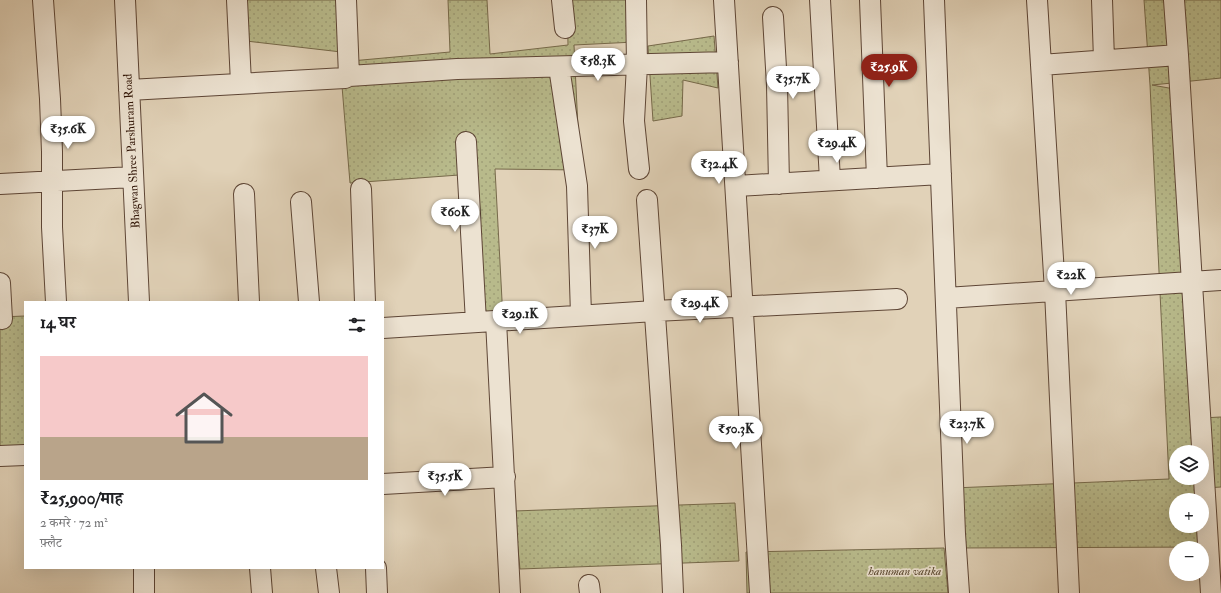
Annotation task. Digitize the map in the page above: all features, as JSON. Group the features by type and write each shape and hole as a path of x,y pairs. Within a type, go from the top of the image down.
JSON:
{"street":[{"path":"43,0 50,99 52,227 56,301"},
{"name":"Bhagwan Shree Parshuram Road","path":"125,0 139,301"},
{"path":"237,0 241,83"},
{"path":"346,0 349,76"},
{"path":"562,0 565,28"},
{"path":"636,0 637,65 634,120 639,169"},
{"path":"724,0 760,593"},
{"path":"820,0 830,180"},
{"path":"870,0 877,178"},
{"path":"934,0 955,534 959,593"},
{"path":"1037,0 1055,291 1069,593"},
{"path":"1102,0 1104,60"},
{"path":"1174,0 1211,593"},
{"path":"773,17 777,85 779,184"},
{"path":"1041,65 1178,55"},
{"path":"129,90 345,78 349,76 457,69 728,62"},
{"path":"559,67 578,186 581,315"},
{"path":"466,142 476,322"},
{"path":"736,186 941,174"},
{"path":"0,184 133,178"},
{"path":"360,188 365,301"},
{"path":"244,194 249,301"},
{"path":"647,200 673,593"},
{"path":"301,202 309,301"},
{"path":"946,298 1221,280"},
{"path":"0,283 2,319"},
{"path":"384,328 581,315 897,299"},
{"path":"496,321 510,593"},
{"path":"0,456 24,455"},
{"path":"384,484 505,477"},
{"path":"144,569 144,593"},
{"path":"260,569 262,593"},
{"path":"326,569 329,593"},
{"path":"376,569 377,593"}],"green space":[{"path":"244,0 348,0 350,53 246,41"},
{"path":"448,0 487,0 490,54 568,45 567,0 633,0 635,42 574,45 580,170 495,169 503,319 471,314 459,175 350,183 340,62 450,52"},
{"path":"1144,0 1221,0 1221,78 1152,85 1180,90 1201,418 1221,417 1221,487 1205,488 1205,493 1169,493 1169,533 1207,533 1208,541 1169,541 1169,547 956,548 953,488 1169,479 1150,85"},
{"path":"714,36 718,88 683,80 682,116 653,121 648,46"},
{"path":"24,316 24,449 0,450 0,317"},
{"path":"735,503 739,561 520,569 514,511"},
{"name":"hanuman vatika","path":"944,548 948,593 747,593 746,552"}]}
